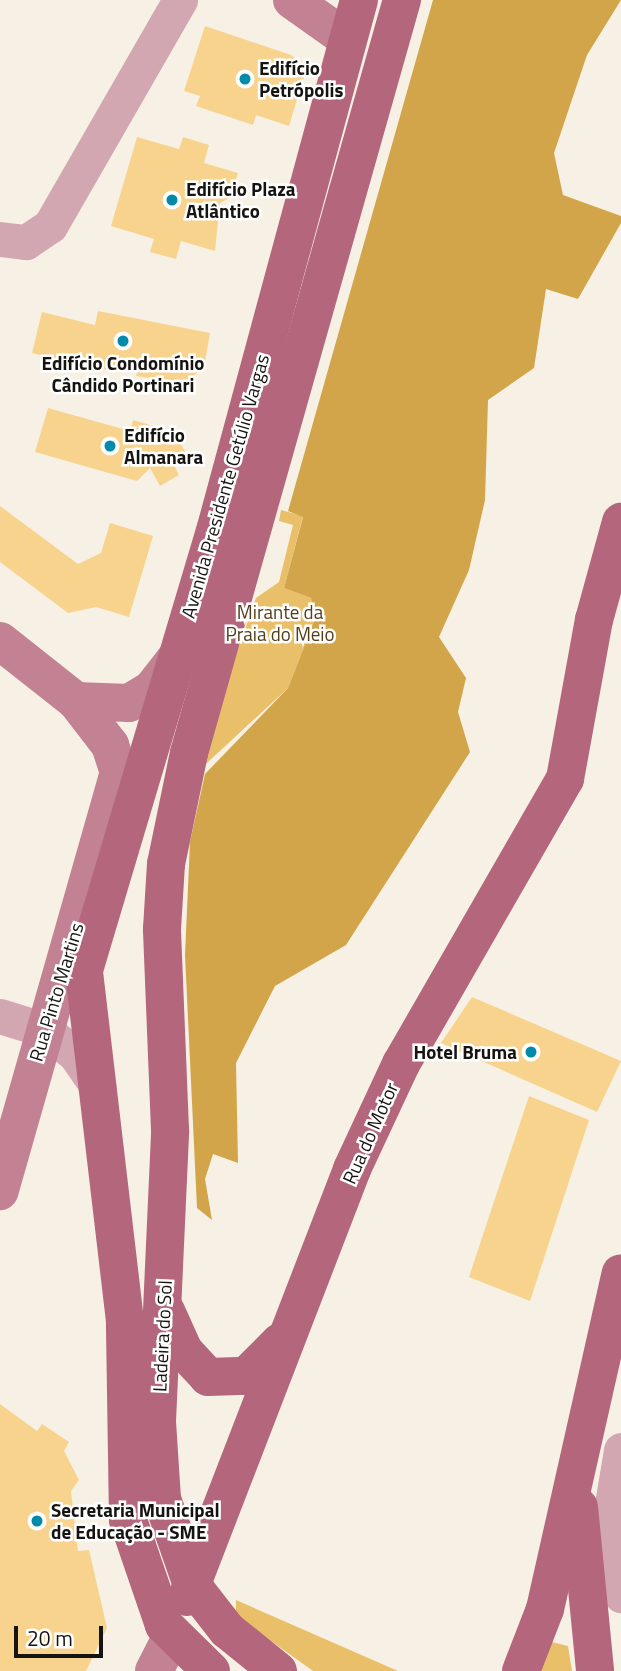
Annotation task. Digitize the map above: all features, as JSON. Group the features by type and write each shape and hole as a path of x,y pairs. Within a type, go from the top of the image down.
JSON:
{"main road":[{"path":"292,0 347,38"},
{"name":"Avenida Presidente Getúlio Vargas","path":"84,970 176,658 359,0"},
{"name":"Ladeira do Sol","path":"278,1671 227,1630 192,1585 162,1499 157,1421 165,1308 170,1130 163,958 174,812 402,0"},
{"name":"Rua do Motor","path":"171,1637 352,1169 401,1064 565,779 594,620 621,522"},
{"name":"Rua Pinto Martins","path":"0,641 76,701 115,754 116,793 0,1191"},
{"path":"76,701 129,703 152,689 176,658"},
{"name":"Ladeira do Sol","path":"84,970 87,1034 99,1089 125,1321 124,1491 150,1594 171,1637 211,1671"},
{"path":"528,1655 576,1480 621,1273"},
{"path":"165,1308 195,1367 226,1381 264,1365 296,1317"},
{"path":"576,1480 595,1660"},
{"path":"528,1655 569,1632 595,1660"},
{"path":"154,1671 171,1637"}],"street":[{"path":"0,239 26,242 50,226 180,0"},
{"path":"0,1016 45,1030 75,1054 99,1089"},
{"path":"621,1450 605,1547 621,1595"}],"green space":[{"name":"Mirante da Praia do Meio","path":"281,510 303,516 284,588 311,598 315,619 288,688 194,775 256,598 279,582 293,525 279,521"},
{"path":"236,1600 398,1671 313,1671 236,1616"},
{"path":"552,1642 568,1646 572,1671 530,1671"}],"shaded area":[{"path":"433,0 621,0 587,55 554,153 563,195 621,216 621,223 578,299 546,289 534,368 488,400 485,500 469,570 439,637 466,678 458,712 470,752 346,945 275,986 236,1063 238,1163 213,1154 205,1179 212,1220 197,1208 185,955 190,842 205,774 288,688 315,619 311,598 284,588 303,517 288,511"}],"building":[{"name":"Edifício Petrópolis","path":"205,26 291,55 307,67 289,126 256,115 253,125 196,106 200,96 184,91"},
{"name":"Edifício Plaza Atlântico","path":"137,137 179,149 183,137 209,145 204,163 238,173 231,197 220,203 215,251 181,241 176,259 150,252 154,239 111,226"},
{"name":"Edifício Condomínio Cândido Portinari","path":"98,311 210,333 205,362 188,384 136,376 138,367 94,370 32,353 42,312 95,325"},
{"name":"Edifício Almanara","path":"48,408 130,431 133,420 160,428 160,440 174,432 186,453 172,461 179,475 160,486 150,468 137,481 35,452"},
{"path":"0,506 78,564 101,553 110,523 153,536 129,617 96,607 68,613 0,562"},
{"name":"Hotel Bruma","path":"472,997 621,1061 597,1112 441,1043"},
{"path":"529,1096 589,1120 530,1301 469,1277"},
{"name":"Secretaria Municipal de Educação - SME","path":"0,1404 37,1431 42,1424 69,1442 64,1451 79,1480 71,1491 78,1551 89,1550 107,1628 86,1671 0,1671"}],"place":[{"name":"Edifício Petrópolis","path":"245,79"},
{"name":"Edifício Plaza Atlântico","path":"172,200"},
{"name":"Edifício Condomínio Cândido Portinari","path":"123,341"},
{"name":"Edifício Almanara","path":"110,446"},
{"name":"Hotel Bruma","path":"531,1052"},
{"name":"Secretaria Municipal de Educação - SME","path":"37,1521"}]}
